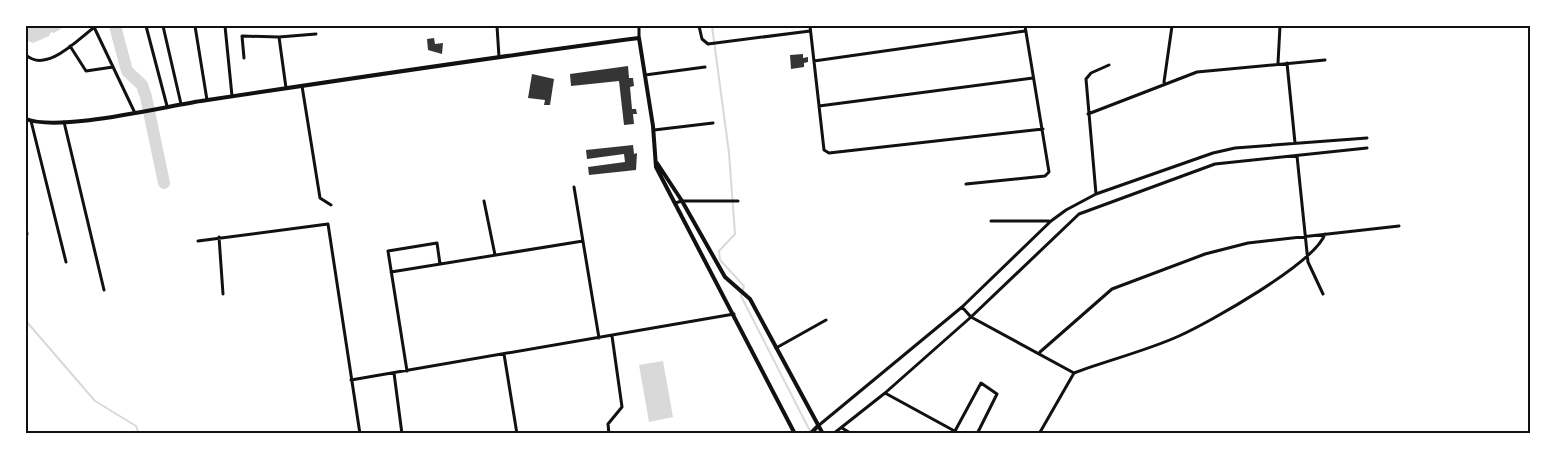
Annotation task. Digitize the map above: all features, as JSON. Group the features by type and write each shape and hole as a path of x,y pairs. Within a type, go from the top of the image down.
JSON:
{"main road":[{"path":"27,119 65,123 286,88 639,38 654,130 656,167 735,314 795,434"},
{"path":"657,163 682,201 725,277 745,293 816,427 822,434"},
{"path":"810,434 816,427"}],"street":[{"path":"26,55 36,61 44,61 70,46 95,26 134,111"},
{"path":"146,26 167,106"},
{"path":"163,26 181,104"},
{"path":"195,26 207,100"},
{"path":"225,26 232,96"},
{"path":"496,26 499,57"},
{"path":"639,26 639,38"},
{"path":"699,26 702,39 708,44 810,31"},
{"path":"810,26 824,150 833,154 1043,129"},
{"path":"966,184 1047,174 1043,129 1025,26"},
{"path":"1164,82 1172,26"},
{"path":"1278,63 1280,26"},
{"path":"814,61 1025,31"},
{"path":"244,58 242,36 244,35 279,37 316,34"},
{"path":"279,37 286,88"},
{"path":"70,46 86,71 114,66"},
{"path":"1088,114 1164,82 1197,72 1325,60"},
{"path":"1287,63 1295,143"},
{"path":"1096,194 1088,114 1088,76 1109,65"},
{"path":"645,75 705,67"},
{"path":"819,106 1033,78"},
{"path":"302,86 320,198 331,205"},
{"path":"27,119 66,262"},
{"path":"65,123 104,290"},
{"path":"654,130 713,123"},
{"path":"816,427 962,307 1051,221 1096,194 1213,153 1235,148 1367,138"},
{"path":"833,434 885,393 971,317 1079,214 1215,164 1367,148"},
{"path":"1213,153 1215,164"},
{"path":"1297,155 1306,256 1314,280 1323,294"},
{"path":"574,188 599,338"},
{"path":"484,201 495,255"},
{"path":"675,203 738,201"},
{"path":"991,221 1051,221"},
{"path":"198,241 328,224 360,434"},
{"path":"1040,352 1112,289 1230,246 1304,235 1399,226"},
{"path":"26,228 27,234"},
{"path":"1039,434 1074,373 1180,336 1282,276 1318,247 1326,233"},
{"path":"219,237 223,294"},
{"path":"391,272 583,241"},
{"path":"407,371 387,250 437,243 440,264"},
{"path":"962,307 971,317 1040,352 1074,373"},
{"path":"351,380 735,314"},
{"path":"776,348 826,321"},
{"path":"609,434 608,424 622,407 612,336"},
{"path":"504,354 517,434"},
{"path":"394,373 402,434"},
{"path":"955,431 981,383 997,392 997,396 977,434"},
{"path":"885,393 960,434"},
{"path":"842,428 852,434"}],"shaded area":[{"path":"26,26 64,27 33,43 26,40"},
{"path":"663,361 673,417 649,422 639,365"}],"building":[{"path":"434,38 435,44 443,43 442,54 428,50 427,39"},
{"path":"803,54 803,58 808,57 808,62 804,63 804,67 791,69 790,55"},
{"path":"628,66 629,78 633,78 634,86 630,87 632,109 636,109 637,114 633,114 634,124 624,125 619,81 571,86 570,74"},
{"path":"532,74 554,79 550,105 544,105 545,100 528,98"},
{"path":"633,145 634,154 637,153 636,170 589,175 588,167 625,162 624,154 587,159 586,150"}],"waterway":[{"path":"115,26 127,71 142,85 146,97 164,183"},
{"path":"712,26 729,153 735,234 719,251 720,260 744,286 741,296 811,433"},
{"path":"26,321 95,401 136,426 139,434"}]}
